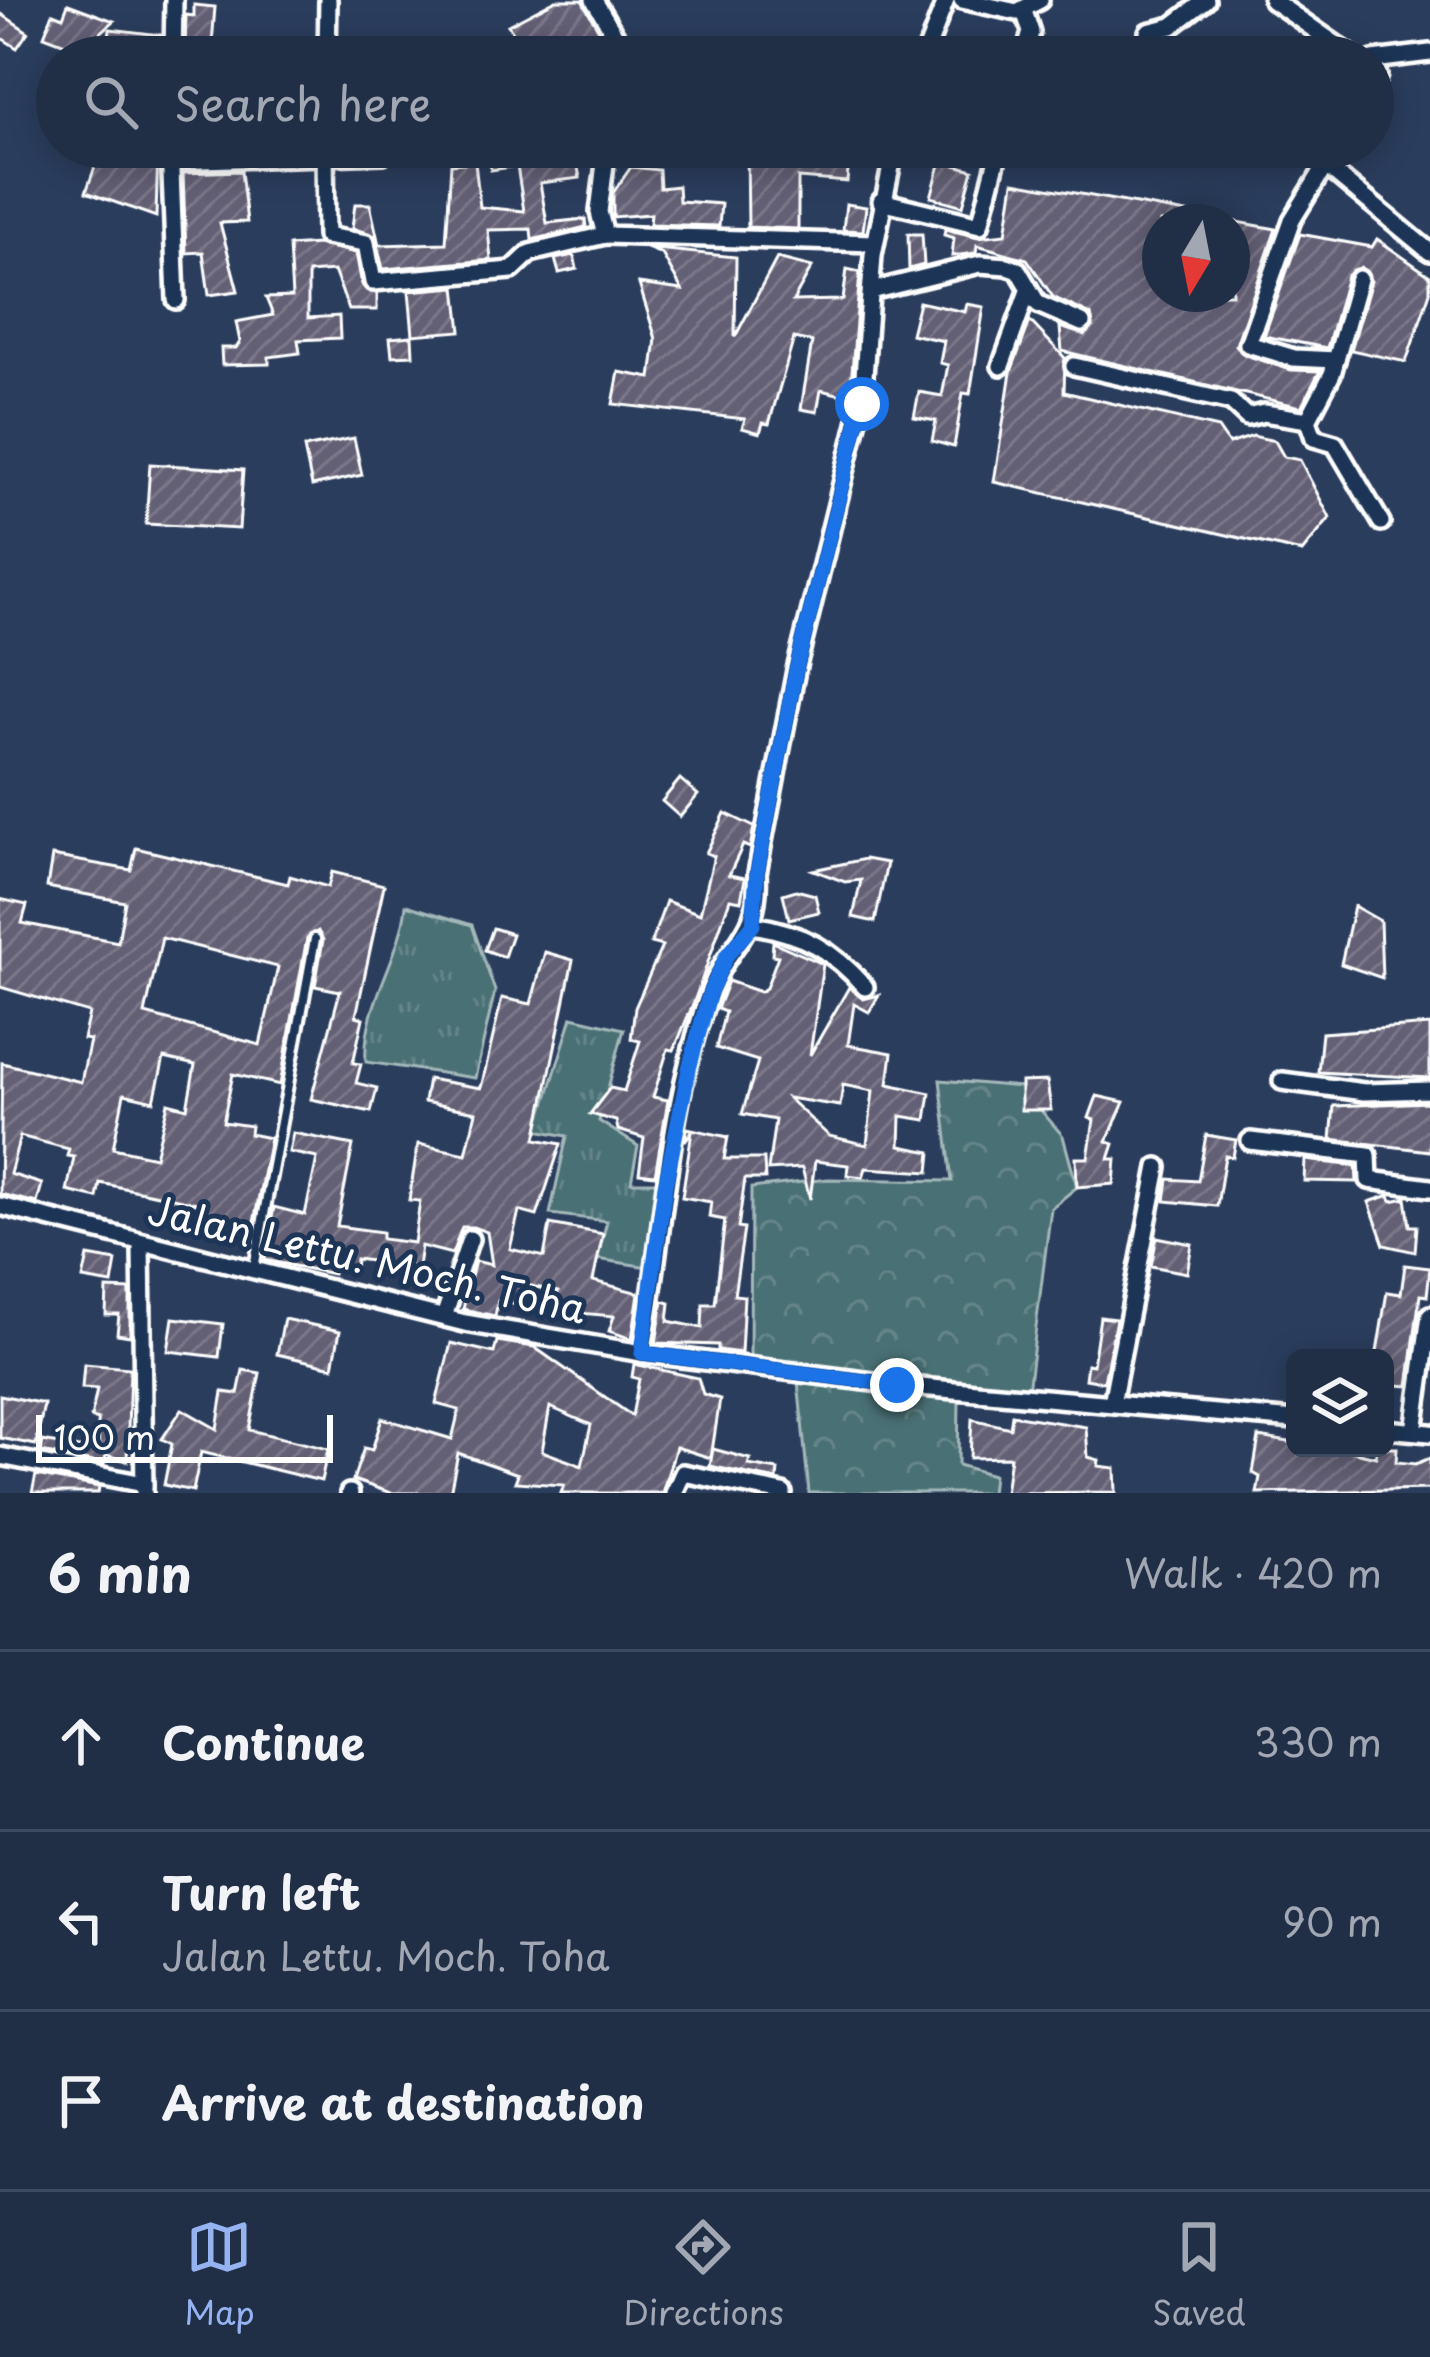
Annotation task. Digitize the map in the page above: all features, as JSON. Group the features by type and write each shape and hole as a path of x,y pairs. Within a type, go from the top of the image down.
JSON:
{"street":[{"path":"173,36 174,0"},
{"path":"327,36 328,0"},
{"path":"594,0 615,36"},
{"path":"932,36 946,0"},
{"path":"962,0 1024,11 1040,0"},
{"path":"1148,32 1172,26 1206,0"},
{"path":"1272,0 1317,36"},
{"path":"1024,11 1030,36"},
{"path":"1394,58 1430,53"},
{"path":"171,168 176,300"},
{"path":"325,168 326,236 366,243 373,282 512,270 530,253 605,235 874,243"},
{"path":"604,168 599,212 605,235"},
{"path":"642,1353 665,1186 689,1069 710,992 727,955 753,925 757,873 796,670 862,404 874,243 890,168"},
{"path":"881,201 980,225 995,168"},
{"path":"1323,168 1292,220 1248,344 1294,358 1336,360"},
{"path":"1329,168 1430,252"},
{"path":"871,291 980,264 1018,270 1038,304 1082,323"},
{"path":"1359,278 1336,360 1308,420 1314,438 1335,444 1381,522"},
{"path":"1001,365 1028,291"},
{"path":"1074,366 1228,401 1247,417 1264,413 1308,420"},
{"path":"753,925 816,942 839,958 865,987"},
{"path":"1282,1082 1364,1093 1430,1090"},
{"path":"1250,1141 1368,1155 1369,1180 1430,1188"},
{"path":"1112,1403 1158,1167"},
{"name":"Jalan Lettu. Moch. Toha","path":"0,1206 443,1317 642,1353 897,1385 1286,1419"},
{"path":"443,1317 470,1239"},
{"path":"0,1456 144,1489 141,1244"},
{"path":"1422,1432 1430,1316"},
{"path":"674,1493 682,1473 782,1493"}],"lane":[{"path":"254,1268 315,939"}],"green space":[{"path":"406,905 472,925 495,991 475,1078 366,1062 370,1021"},
{"path":"572,1017 624,1029 599,1121 638,1146 631,1182 659,1182 648,1267 597,1259 607,1221 550,1214 567,1136 537,1130"},
{"path":"940,1080 1021,1087 1063,1136 1077,1187 1051,1208 1028,1391 750,1359 751,1188 828,1179 952,1181"},
{"path":"798,1381 959,1400 958,1465 993,1475 991,1493 809,1493"}],"building":[{"path":"556,0 582,0 602,36 516,36 508,25"},
{"path":"68,4 114,21 97,36 44,36 53,13 63,17"},
{"path":"194,5 215,7 213,36 186,36 186,15 194,16"},
{"path":"0,13 28,32 17,48 0,37"},
{"path":"110,29 161,35 161,36 109,36"},
{"path":"95,168 157,168 156,217 86,192"},
{"path":"451,168 476,168 480,207 524,211 517,168 578,168 580,178 540,183 547,223 585,219 586,227 532,240 531,229 488,230 491,260 383,269 375,236 352,228 355,204 370,204 379,245 446,243"},
{"path":"630,168 659,170 660,188 678,186 679,201 721,204 719,226 650,224 651,214 613,217 613,193"},
{"path":"747,168 848,168 847,182 798,178 798,229 748,227"},
{"path":"939,168 973,170 963,206 931,197"},
{"path":"241,171 247,222 220,223 238,291 209,295 203,252 186,253 183,173"},
{"path":"1014,182 1142,205 1142,312 1247,312 1236,345 1245,355 1291,370 1320,371 1301,407 1062,351 1060,327 1085,335 1093,327 1091,315 1053,297 1027,259 977,245 976,253 952,256 954,238 944,235 945,229 978,237 1006,234"},
{"path":"846,204 866,207 863,231 843,230"},
{"path":"1250,224 1276,229 1250,304"},
{"path":"908,234 922,234 924,265 909,269"},
{"path":"1300,234 1372,247 1377,239 1430,276 1430,292 1406,362 1351,350 1371,281 1361,267 1347,276 1327,348 1264,336"},
{"path":"317,244 356,253 362,285 377,294 377,310 349,310 334,271 308,273 308,318 339,316 340,338 298,340 300,353 269,357 269,364 222,365 221,348 236,348 240,342 236,322 273,315 266,298 292,297 289,246"},
{"path":"647,248 736,257 735,337 777,258 812,267 793,301 843,300 847,269 860,272 850,397 821,390 817,412 801,409 812,342 794,338 769,424 763,423 760,433 742,428 745,419 613,404 619,372 651,378 656,339 639,284 682,290 662,254"},
{"path":"574,255 577,269 559,273 555,259"},
{"path":"456,287 461,331 413,335 409,291"},
{"path":"919,302 965,312 967,304 984,307 970,394 963,393 954,447 932,441 936,421 914,417 919,392 942,396 948,365 940,363 944,341 911,334"},
{"path":"1030,321 1065,358 1064,392 1218,428 1229,444 1253,436 1275,441 1284,457 1300,460 1330,518 1302,552 994,482 1011,372"},
{"path":"412,336 413,355 392,356 390,338"},
{"path":"354,438 362,475 312,486 304,448"},
{"path":"150,464 243,470 239,529 146,524"},
{"path":"680,779 698,795 680,817 662,801"},
{"path":"725,813 754,827 750,848 743,845 729,875 745,878 741,901 730,899 694,1002 674,1050 668,1049 653,1097 668,1100 655,1175 639,1173 644,1138 618,1130 616,1121 590,1114 610,1088 624,1091 640,1041 631,1039 635,1008 662,946 651,943 666,901 700,914 714,856 706,853"},
{"path":"136,848 288,884 290,876 328,887 332,872 384,885 356,1016 363,1018 353,1063 361,1064 356,1083 377,1088 371,1112 311,1099 340,991 315,986 323,940 318,931 307,938 280,1085 233,1074 223,1122 251,1126 250,1134 270,1138 252,1233 236,1229 237,1221 204,1216 206,1205 100,1183 97,1198 67,1191 74,1157 67,1156 69,1149 20,1136 10,1174 42,1184 37,1203 0,1194 2,1063 81,1082 90,1040 83,1039 89,1013 0,987 0,899 27,905 22,923 118,942 125,902 47,887 52,856 131,870","holes":["162,938 278,967 260,1045 145,1014","164,1058 195,1065 187,1108 168,1103 155,1157 113,1148 124,1094 154,1101"]},
{"path":"865,859 887,863 875,922 853,917 861,880 845,882 813,870"},
{"path":"796,890 815,895 819,912 789,919 783,894"},
{"path":"1354,906 1380,921 1382,978 1341,964"},
{"path":"493,928 512,934 504,957 485,950"},
{"path":"773,942 823,964 810,1055 849,987 863,999 879,995 869,1012 854,1004 848,1045 892,1053 888,1084 930,1093 926,1120 901,1116 900,1146 931,1152 929,1172 866,1168 863,1177 847,1175 848,1165 815,1161 810,1199 802,1168 768,1170 775,1120 742,1114 758,1061 716,1048 725,1012 717,1009 728,981 760,992 778,956 772,955","holes":["843,1085 873,1091 867,1145 829,1136 788,1098 840,1106"]},
{"path":"545,952 573,960 536,1139 561,1144 537,1216 519,1211 510,1249 544,1257 550,1224 603,1234 593,1281 639,1293 632,1339 609,1331 614,1316 556,1311 558,1292 522,1284 517,1305 498,1301 495,1316 463,1309 475,1261 492,1265 487,1232 473,1227 462,1227 452,1254 421,1246 418,1267 356,1259 355,1270 335,1267 333,1274 265,1260 274,1207 305,1215 317,1158 289,1152 293,1133 353,1145 337,1226 382,1232 382,1239 414,1243 420,1201 409,1200 418,1144 466,1154 476,1112 424,1102 428,1079 481,1088 502,998 531,1004"},
{"path":"1430,1025 1430,1078 1318,1072 1322,1033"},
{"path":"1047,1081 1051,1110 1021,1110 1021,1082"},
{"path":"1097,1096 1124,1102 1107,1141 1114,1144 1109,1159 1116,1159 1114,1184 1077,1187 1076,1158 1088,1158 1094,1120 1089,1118"},
{"path":"1430,1102 1430,1151 1331,1139 1334,1106"},
{"path":"687,1128 728,1137 724,1159 764,1159 765,1179 745,1179 738,1228 744,1229 734,1295 744,1296 741,1353 718,1350 718,1345 656,1343 663,1301 670,1303 668,1321 702,1328 703,1304 715,1304 725,1220 709,1217 711,1202 682,1197 692,1131 685,1141"},
{"path":"1206,1135 1236,1140 1233,1157 1225,1156 1217,1206 1165,1201 1168,1179 1198,1181"},
{"path":"1305,1160 1356,1166 1357,1182 1304,1181"},
{"path":"1390,1195 1392,1201 1406,1198 1410,1226 1417,1226 1415,1252 1384,1245 1369,1202"},
{"path":"1157,1237 1192,1244 1187,1273 1151,1266"},
{"path":"88,1256 116,1261 112,1284 83,1279"},
{"path":"1405,1265 1430,1268 1427,1296 1420,1295 1408,1386 1394,1385 1394,1349 1378,1349 1387,1292 1401,1294"},
{"path":"107,1289 130,1290 130,1336 117,1334 119,1315 106,1315"},
{"path":"1100,1317 1116,1319 1104,1382 1085,1379 1087,1364 1093,1365"},
{"path":"173,1318 223,1324 219,1357 168,1351"},
{"path":"284,1319 340,1331 333,1367 277,1354"},
{"path":"497,1341 534,1347 632,1416 639,1379 632,1377 634,1364 698,1378 703,1394 720,1399 711,1458 676,1447 662,1493 561,1493 564,1485 515,1482 518,1474 458,1453 450,1493 391,1493 353,1480 364,1448 372,1450 382,1418 452,1439 459,1410 436,1404 451,1343 494,1353","holes":["550,1407 591,1425 582,1466 542,1451"]},
{"path":"84,1364 130,1368 127,1461 106,1455 104,1464 41,1452 43,1441 99,1452 98,1420 91,1418 97,1389 82,1388"},
{"path":"243,1370 260,1373 249,1430 328,1449 321,1481 201,1452 193,1491 164,1485 172,1444 162,1439 182,1409 217,1429 223,1392 238,1394"},
{"path":"0,1395 44,1404 36,1445 0,1438"},
{"path":"1012,1415 1086,1427 1088,1457 1099,1460 1098,1466 1115,1468 1116,1492 1005,1493 1010,1457 970,1458 972,1419 1010,1428"},
{"path":"1259,1437 1286,1442 1286,1457 1394,1457 1397,1448 1396,1462 1416,1464 1430,1458 1430,1489 1257,1493 1260,1477 1253,1473"},
{"path":"713,1449 750,1459 748,1465 778,1470 777,1480 710,1466"},
{"path":"36,1475 99,1487 98,1493 32,1493"}],"route":[{"path":"862,404 796,670 757,873 753,925 727,955 710,992 689,1069 665,1186 642,1353 897,1385"}]}
